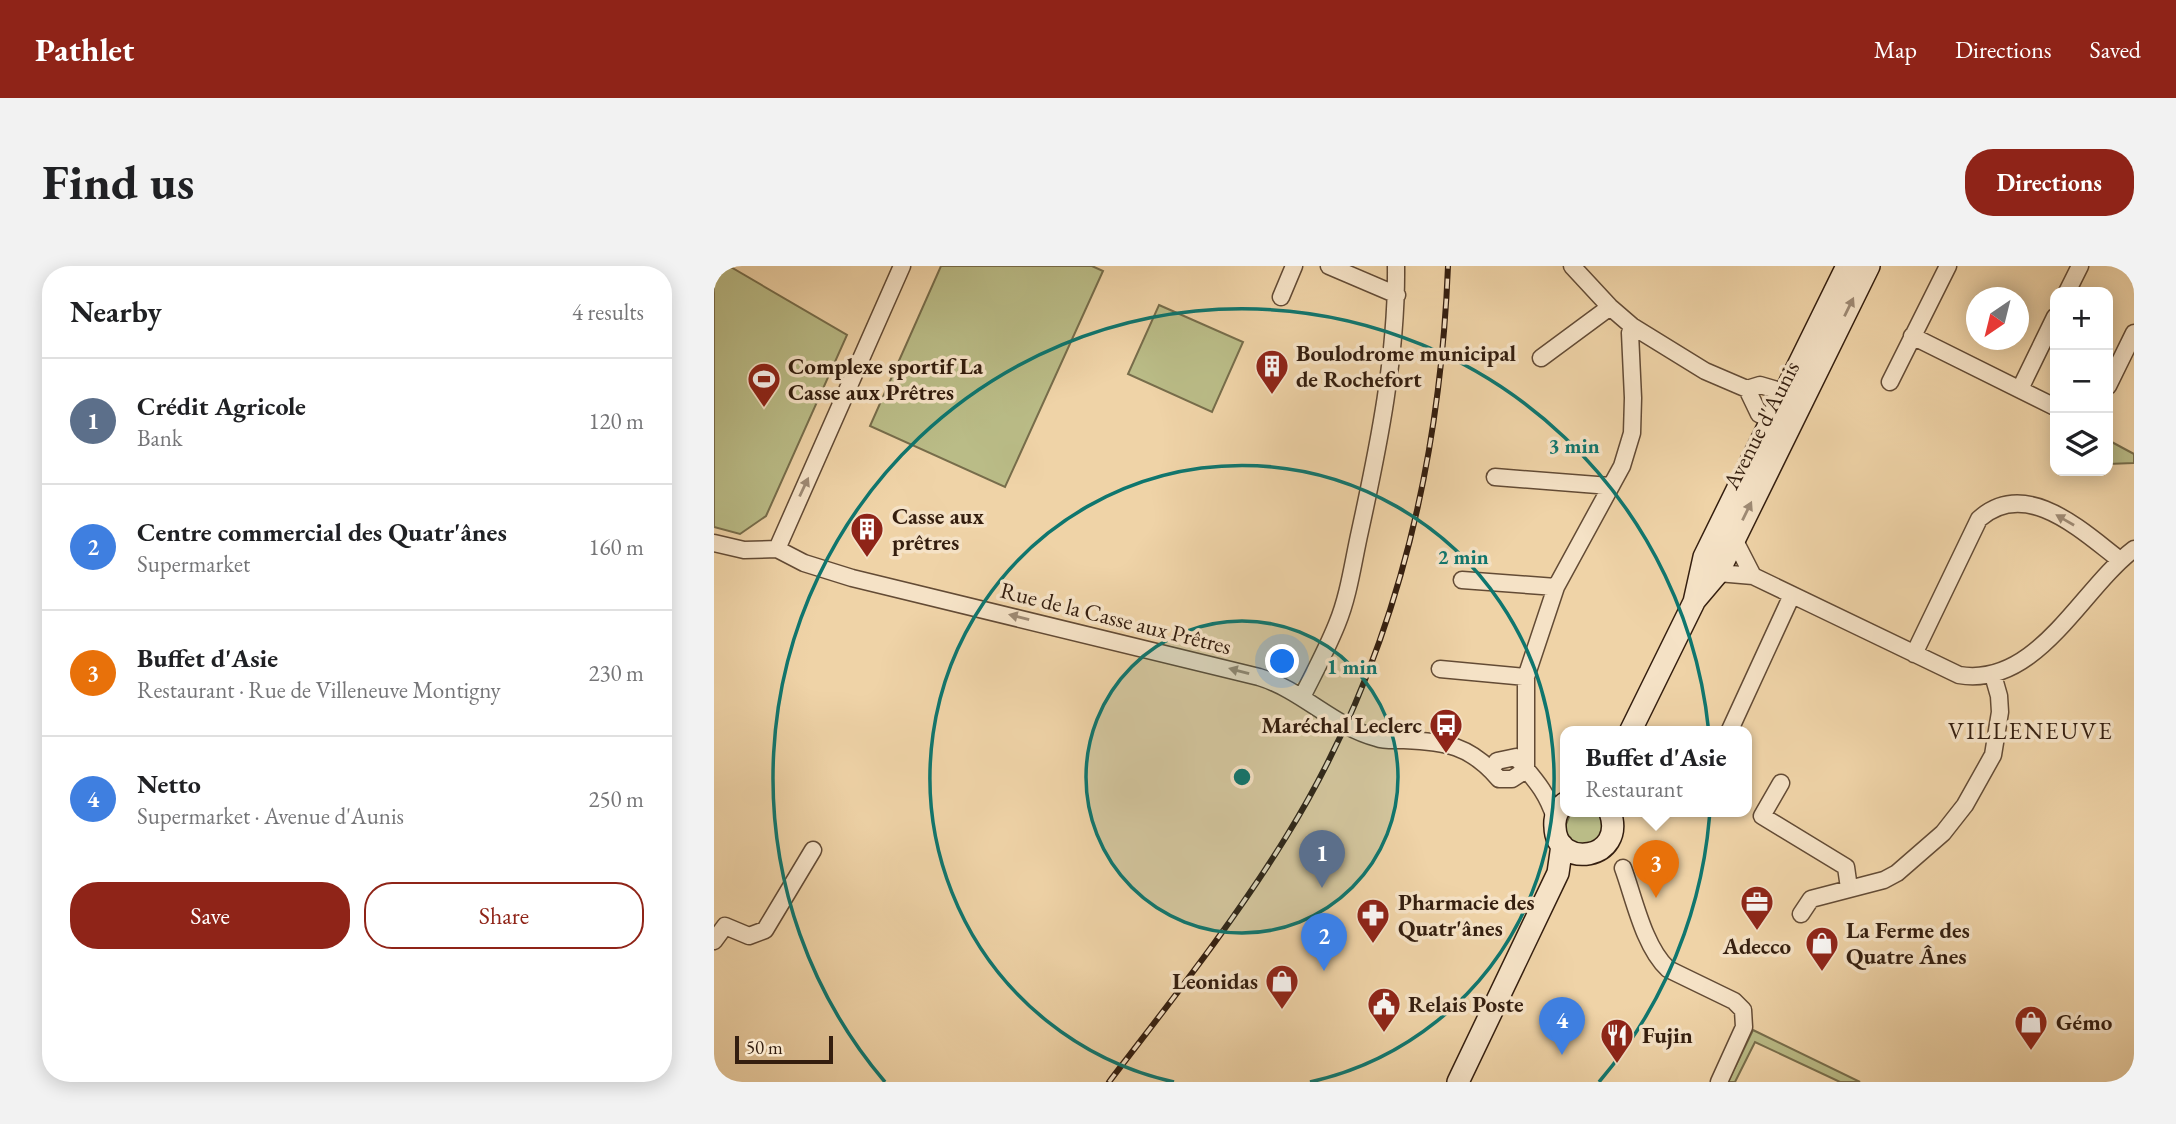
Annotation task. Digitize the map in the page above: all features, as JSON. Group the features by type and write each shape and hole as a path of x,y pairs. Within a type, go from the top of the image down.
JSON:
{"main road":[{"name":"Avenue d'Aunis","path":"1795,396 1847,266"},
{"name":"Avenue d'Aunis","path":"1633,726 1780,422 1869,266"},
{"name":"Avenue d'Aunis","path":"1711,565 1734,539 1780,422"},
{"path":"1560,810 1555,832 1567,850 1581,855"},
{"path":"1558,873 1581,855 1593,853 1607,844 1613,827 1611,817"},
{"path":"1458,1082 1558,873 1562,845"}],"street":[{"path":"777,550 902,266"},
{"path":"1281,297 1294,266"},
{"path":"1329,266 1397,295"},
{"path":"1302,697 1337,624 1370,488 1389,381 1397,295 1396,266"},
{"path":"1572,266 1610,307 1632,326 1705,371 1746,389 1759,414 1780,422"},
{"path":"1890,382 1948,266"},
{"path":"2070,287 2080,266"},
{"path":"1541,358 1610,307"},
{"path":"1560,810 1532,776 1526,677 1556,587 1622,466 1632,433 1632,326"},
{"path":"2020,389 2050,327"},
{"path":"2113,376 2134,334"},
{"path":"1912,336 2050,404"},
{"path":"1746,389 1760,385 1795,396"},
{"path":"1496,477 1610,486"},
{"path":"1914,654 1979,519 1998,505 2019,503 2065,517 2120,560"},
{"path":"1734,539 1753,576"},
{"name":"Rue de la Casse aux Prêtres","path":"714,543 744,550 777,550 804,563 852,578 1279,683 1345,724 1378,739 1437,741 1460,746 1491,770 1497,761 1516,757 1532,776 1560,791"},
{"path":"1711,565 1753,576 1959,675 1973,677 1993,676 2009,669 2050,639 2120,560 2134,549"},
{"path":"1462,580 1556,587"},
{"path":"1732,726 1793,595"},
{"path":"1440,669 1526,677"},
{"path":"1801,914 1811,899 1884,880 1897,873 1943,833 1965,805 1993,755 2000,712 1993,676"},
{"path":"1781,783 1762,816 1846,867 1849,888"},
{"path":"714,941 719,924 749,936 765,930 813,850"},
{"path":"1623,868 1657,957 1668,969 1734,1000 1742,1010 1744,1027 1719,1082"}],"green space":[{"name":"Complexe sportif La Casse aux Prêtres","path":"714,266 729,266 847,335 766,516 740,534 714,527"},
{"path":"941,266 1092,266 1103,271 1005,487 870,426"},
{"path":"1159,305 1243,342 1212,412 1128,374"},
{"path":"2113,443 2134,454 2134,463 2113,464"},
{"path":"1569,817 1602,817 1606,834 1586,848 1569,840 1565,827"},
{"path":"1753,1030 1860,1082 1840,1082 1755,1042 1735,1082 1728,1082"}],"railway":[{"path":"1109,1082 1266,869 1323,771 1355,703 1382,633 1404,562 1421,489 1434,416 1448,266"}],"place":[{"name":"Boulodrome municipal de Rochefort","path":"1272,396"},
{"name":"Complexe sportif La Casse aux Prêtres","path":"764,409"},
{"name":"Casse aux prêtres","path":"867,559"},
{"name":"Maréchal Leclerc","path":"1446,755"},
{"name":"Crédit Agricole","path":"1322,888"},
{"name":"Buffet d'Asie","path":"1656,898"},
{"name":"Adecco","path":"1757,932"},
{"name":"Pharmacie des Quatr'ânes","path":"1373,945"},
{"name":"Centre commercial des Quatr'ânes","path":"1324,971"},
{"name":"La Ferme des Quatre Ânes","path":"1822,973"},
{"name":"Leonidas","path":"1282,1011"},
{"name":"Relais Poste","path":"1384,1034"},
{"name":"Gémo","path":"2031,1052"},
{"name":"Netto","path":"1562,1055"},
{"name":"Fujin","path":"1617,1065"}],"district":[{"name":"VILLENEUVE","path":"2031,730"}]}
